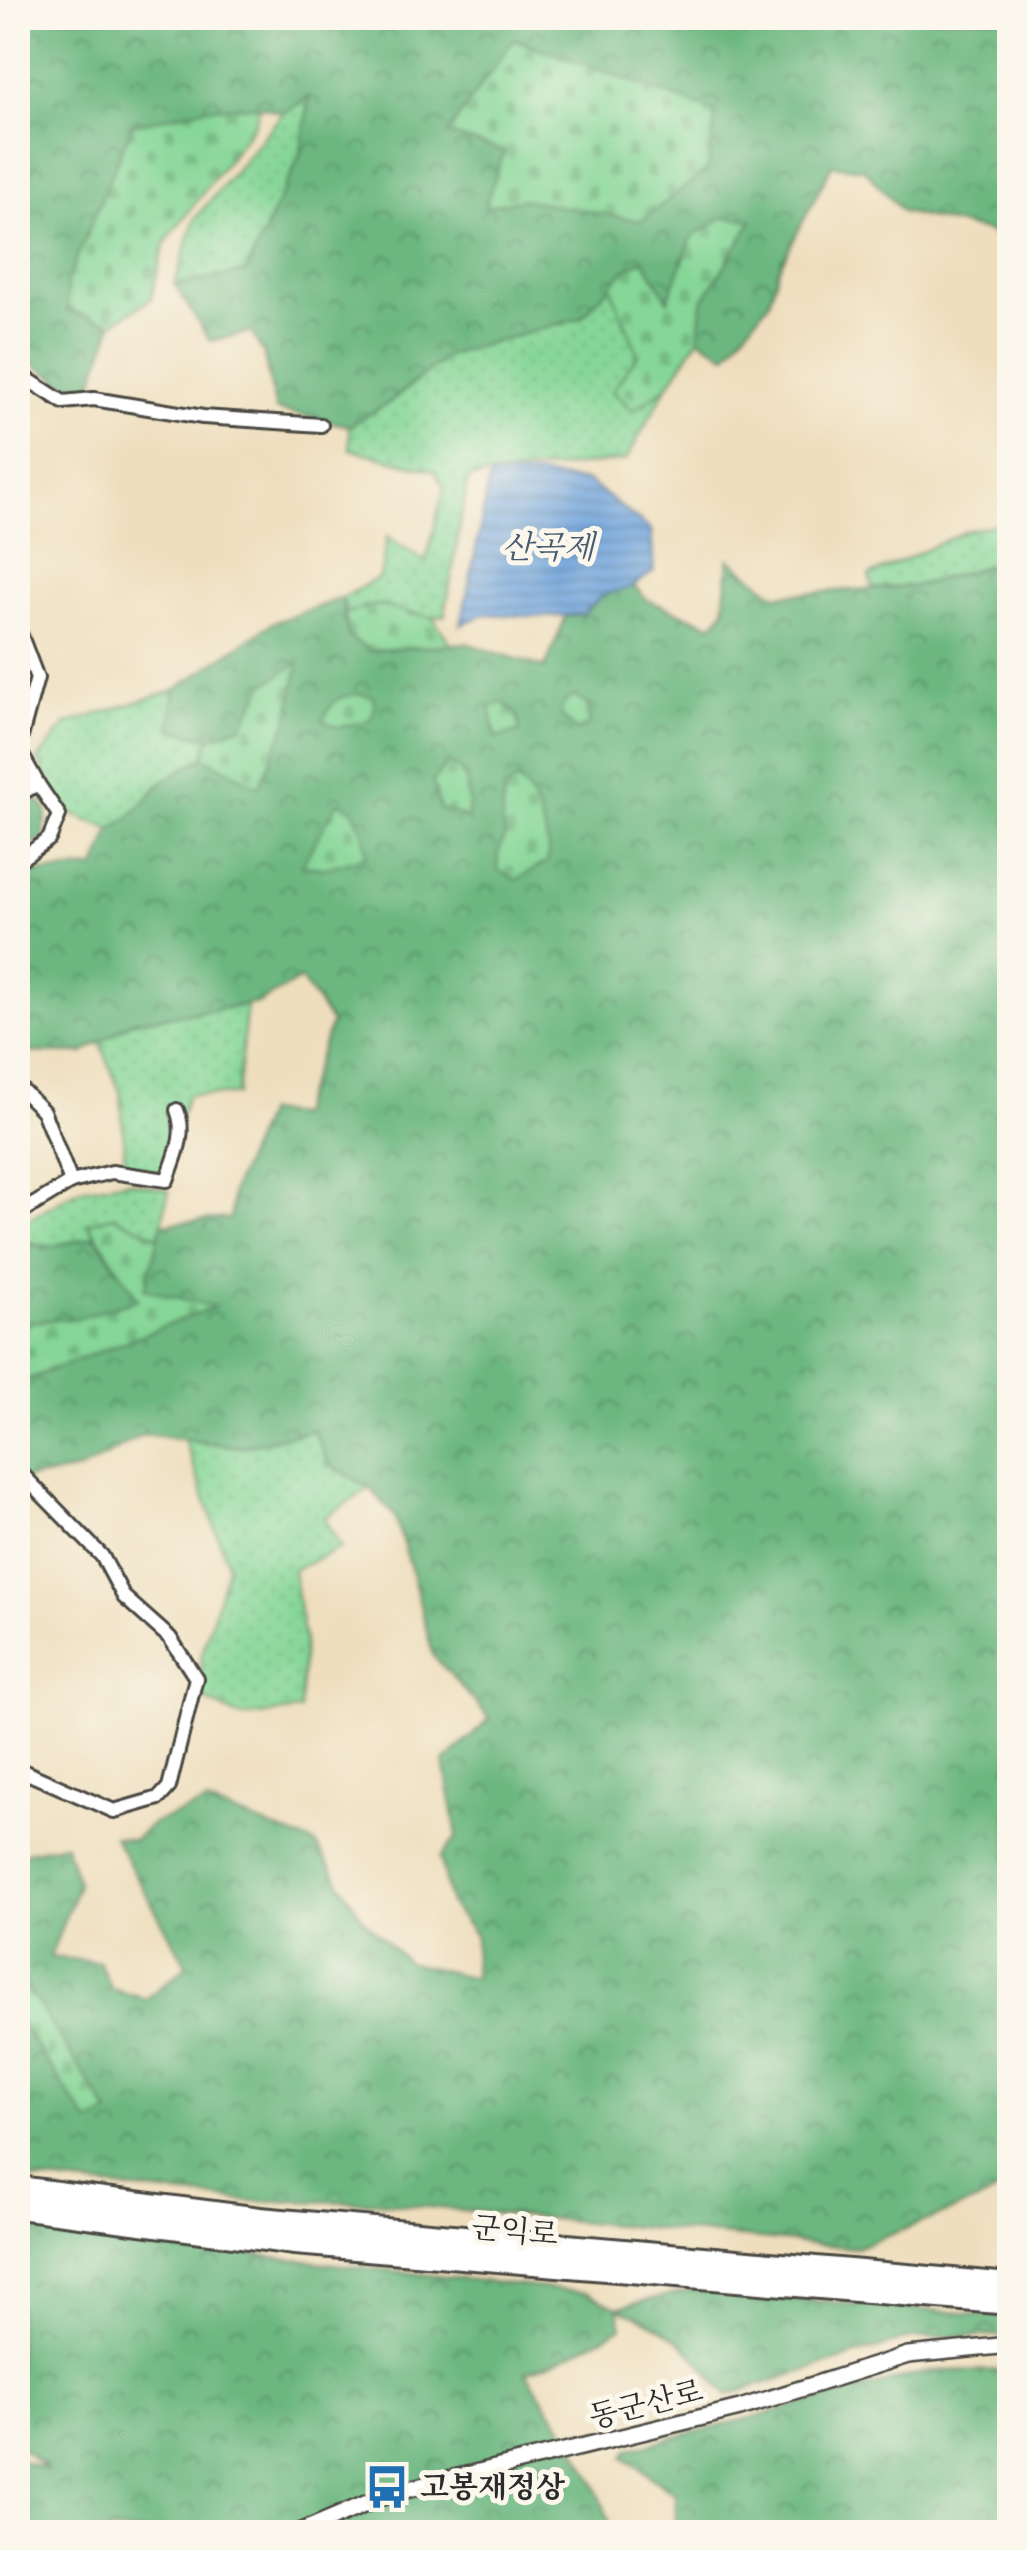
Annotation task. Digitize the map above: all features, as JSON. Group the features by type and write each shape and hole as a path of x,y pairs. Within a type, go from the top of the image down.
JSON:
{"highway":[{"name":"군익로","path":"18,2188 280,2220 1010,2285"},
{"name":"군익로","path":"18,2207 295,2243 1010,2304"}],"street":[{"path":"18,373 63,402 94,399 204,417 321,426"},
{"path":"18,628 37,678 18,748 59,815 49,839 18,861"},
{"path":"18,795 38,784"},
{"path":"18,1086 43,1111 71,1182"},
{"path":"18,1214 71,1182 112,1172 168,1180 181,1138 182,1121 177,1110"},
{"path":"18,1470 102,1556 124,1597 170,1638 196,1678 170,1787 158,1798 114,1811 18,1769"},
{"name":"동군산로","path":"300,2532 389,2494 740,2408 908,2355 1010,2345"}],"green space":[{"path":"18,18 1009,18 1009,249 990,232 903,212 864,169 832,165 778,270 769,302 726,355 699,338 702,302 752,221 692,237 667,301 644,260 626,269 581,318 450,354 390,402 349,426 276,410 263,352 251,332 210,341 175,285 246,272 301,153 309,97 283,113 260,106 68,311 113,323 91,388 62,382 18,354"},
{"path":"514,39 716,112 708,169 641,221 522,199 485,207 504,151 447,134"},
{"path":"311,96 301,153 246,272 175,285 194,220 283,113"},
{"path":"260,106 254,125 165,243 151,299 113,323 68,311 67,282 132,125 205,108"},
{"path":"724,217 753,220 702,302 699,338 667,387 633,410 612,391 638,354 610,286 626,269 644,260 668,300 692,237"},
{"path":"610,286 638,354 633,410 667,387 626,460 468,478 445,615 433,618 377,605 345,613 342,598 380,577 387,537 426,561 444,488 435,471 350,449 349,426 390,402 449,354 581,318"},
{"path":"1009,521 1009,560 915,586 873,589 869,576 966,531"},
{"path":"729,559 776,595 915,586 1009,560 1009,2182 991,2196 856,2248 377,2202 246,2201 18,2178 18,2020 89,2123 108,2112 18,1974 18,1854 65,1844 78,1884 50,1957 99,1962 111,1989 146,1999 187,1966 114,1837 133,1840 153,1823 207,1803 316,1844 363,1919 407,1962 474,1978 475,1935 450,1904 440,1858 457,1836 444,1762 490,1719 433,1655 394,1515 370,1488 328,1464 314,1430 240,1447 144,1434 80,1470 18,1480 18,1383 213,1307 144,1289 162,1224 231,1218 232,1191 266,1112 298,1115 331,1023 301,979 259,1003 133,1021 83,1053 18,1052 18,901 29,873 96,868 111,829 131,816 163,781 204,757 259,786 264,685 242,726 210,738 171,729 175,690 272,623 342,598 348,636 370,651 466,643 545,668 566,616 583,614 603,595 634,586 647,600 712,625 724,610"},
{"path":"377,605 433,618 451,644 370,651 348,636 345,613"},
{"path":"299,662 288,720 259,787 204,757 210,738 242,726 264,685"},
{"path":"175,690 171,729 210,738 204,757 163,781 131,816 111,829 65,812 38,760 66,724"},
{"path":"361,694 373,696 375,707 370,721 337,727 323,720 338,700"},
{"path":"574,696 589,706 589,725 576,731 561,716 563,704"},
{"path":"504,703 517,715 520,731 496,738 490,707"},
{"path":"447,762 465,778 468,818 440,809 433,782"},
{"path":"518,780 531,796 540,818 548,861 516,880 498,870 498,853 505,835 504,790"},
{"path":"33,795 47,810 43,839 18,852 18,803"},
{"path":"338,802 353,810 364,835 366,857 325,868 302,865"},
{"path":"247,1005 237,1095 187,1095 164,1173 125,1165 121,1094 100,1042 133,1021"},
{"path":"128,1181 169,1190 159,1237 113,1216 88,1223 95,1237 48,1247 18,1239 18,1225 80,1189"},
{"path":"113,1216 159,1237 145,1289 214,1307 18,1383 18,1335 31,1322 79,1318 138,1299 88,1223"},
{"path":"95,1237 139,1299 79,1318 31,1322 18,1335 18,1239 48,1247"},
{"path":"314,1430 328,1464 370,1488 324,1518 341,1548 293,1570 304,1640 300,1710 241,1717 201,1698 201,1657 228,1565 184,1439 240,1447"},
{"path":"18,1974 109,2113 89,2123 18,2020"},
{"path":"76,2229 281,2258 587,2293 618,2307 692,2290 1009,2317 1009,2335 911,2338 727,2395 680,2342 654,2324 618,2308 622,2327 559,2360 526,2372 587,2469 612,2532 18,2532 18,2459 48,2470 18,2445 18,2231"},
{"path":"1009,2370 1009,2532 671,2532 676,2527 675,2494 624,2457 629,2449 931,2371"}],"water":[{"name":"산곡제","path":"538,475 588,482 651,530 654,571 630,588 603,595 583,614 484,614 461,625 490,476"}],"place":[{"name":"고봉재정상","path":"387,2487"}]}
